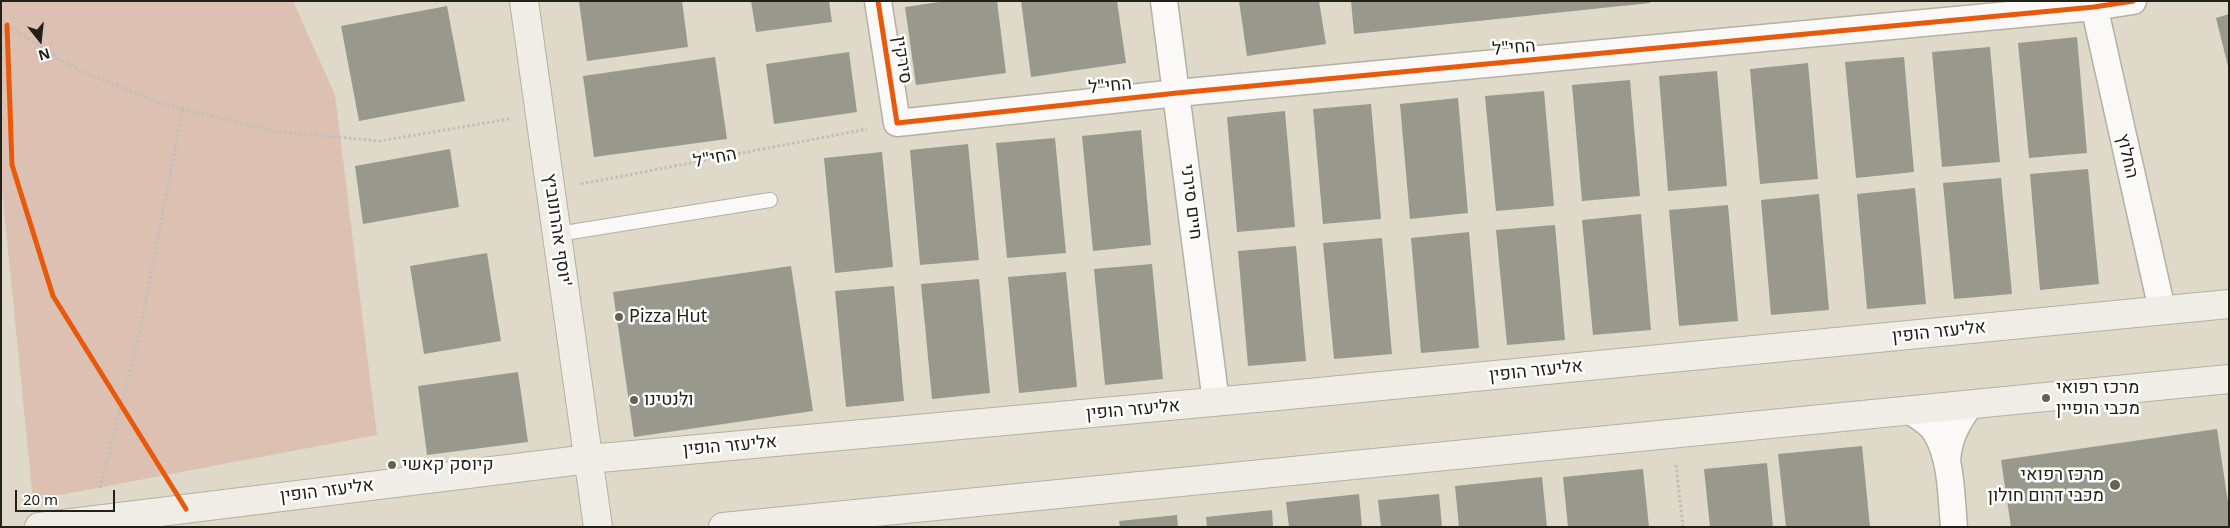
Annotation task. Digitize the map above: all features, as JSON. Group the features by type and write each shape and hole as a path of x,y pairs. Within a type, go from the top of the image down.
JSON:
{"main road":[{"name":"יוסף אהרונוביץ'","path":"524,1 598,527"},
{"name":"אליעזר הופין","path":"39,527 589,458 1216,402 2229,304"},
{"path":"723,527 1911,411 2229,378"}],"street":[{"name":"סירקין","path":"878,1 898,123"},
{"name":"חיים סירני","path":"1164,1 1216,402"},
{"name":"החי\"ל","path":"898,123 1177,93 2133,1"},
{"name":"החלוץ","path":"2093,4 2162,310"},
{"path":"1954,527 1947,462 1948,443 1957,423 1970,405"},
{"path":"1911,411 1934,430 1947,462"}],"lane":[{"path":"558,234 770,200"}],"path":[{"path":"7,25 72,67 159,103 279,132 380,141 540,113"},
{"path":"7,25 7,35"},
{"path":"92,520 141,326 183,108"},
{"path":"116,396 126,414"},
{"path":"1674,433 1684,527"}],"shaded area":[{"path":"1,1 293,1 335,95 377,435 33,500 1,180"}],"building":[{"path":"579,1 682,1 688,47 587,61"},
{"path":"751,1 829,1 832,22 756,32"},
{"path":"946,1 997,1 1006,73 916,85 905,7"},
{"path":"1021,1 1117,1 1126,63 1031,77"},
{"path":"1239,1 1319,1 1326,44 1247,56"},
{"path":"1351,1 1650,1 1650,3 1354,34"},
{"path":"447,6 465,101 359,121 341,26"},
{"path":"2229,14 2229,66 2228,66 2216,18"},
{"path":"2077,37 2087,153 2029,158 2018,43"},
{"path":"1990,47 2000,162 1942,167 1932,52"},
{"path":"849,52 857,112 774,124 766,64"},
{"path":"715,57 727,139 594,157 583,76"},
{"path":"1904,57 1914,172 1856,178 1845,62"},
{"path":"1808,63 1818,179 1760,184 1750,69"},
{"path":"1717,71 1727,186 1668,191 1659,76"},
{"path":"1630,80 1640,196 1582,201 1572,85"},
{"path":"1544,91 1554,206 1496,211 1485,96"},
{"path":"1458,98 1468,213 1410,219 1400,104"},
{"path":"1371,104 1381,219 1323,224 1313,109"},
{"path":"1285,111 1295,227 1237,232 1227,117"},
{"path":"1141,130 1151,245 1093,251 1082,136"},
{"path":"1055,138 1066,253 1007,258 996,143"},
{"path":"968,144 979,260 920,265 910,150"},
{"path":"450,149 459,207 363,224 355,166"},
{"path":"882,152 893,267 835,273 824,158"},
{"path":"2088,169 2099,284 2040,290 2030,174"},
{"path":"2001,178 2012,294 1954,299 1943,183"},
{"path":"1915,188 1926,304 1867,309 1857,194"},
{"path":"1819,194 1829,310 1771,315 1761,200"},
{"path":"1728,205 1738,321 1679,326 1669,210"},
{"path":"1641,214 1651,330 1593,335 1582,220"},
{"path":"1555,225 1565,340 1507,345 1496,230"},
{"path":"1469,232 1479,348 1421,353 1411,238"},
{"path":"1382,238 1392,354 1334,359 1323,243"},
{"path":"1296,246 1306,361 1248,366 1238,251"},
{"path":"487,253 501,341 424,354 410,266"},
{"path":"1152,264 1163,379 1105,385 1094,269"},
{"path":"791,266 813,411 634,437 613,292"},
{"path":"1066,272 1077,387 1019,393 1008,277"},
{"path":"979,279 990,393 932,399 921,284"},
{"path":"894,286 904,401 846,407 835,291"},
{"path":"518,372 528,442 427,455 418,386"},
{"name":"מרכז רפואי מכבי דרום חולון","path":"2217,429 2229,509 2229,527 2011,527 2001,460"},
{"path":"1862,446 1870,527 1786,527 1778,454"},
{"path":"1767,463 1773,527 1710,527 1704,469"},
{"path":"1643,469 1649,527 1568,527 1563,477"},
{"path":"1542,477 1547,527 1459,527 1455,486"},
{"path":"1359,494 1362,527 1289,527 1286,502"},
{"path":"1439,494 1442,527 1381,527 1378,500"},
{"path":"1272,510 1273,527 1207,527 1206,517"},
{"path":"1177,515 1178,527 1120,527 1119,521"}],"cycle path":[{"path":"878,1 897,123 1177,93 2094,7 2133,1"},
{"path":"7,25 12,165 53,296 186,509"}],"place":[{"name":"Pizza Hut","path":"619,317"},
{"name":"מרכז רפואי מכבי הופיין","path":"2046,398"},
{"name":"ולנטינו","path":"634,400"},
{"name":"קיוסק קאשי","path":"392,465"},
{"name":"מרכז רפואי מכבי דרום חולון","path":"2115,485"}]}
